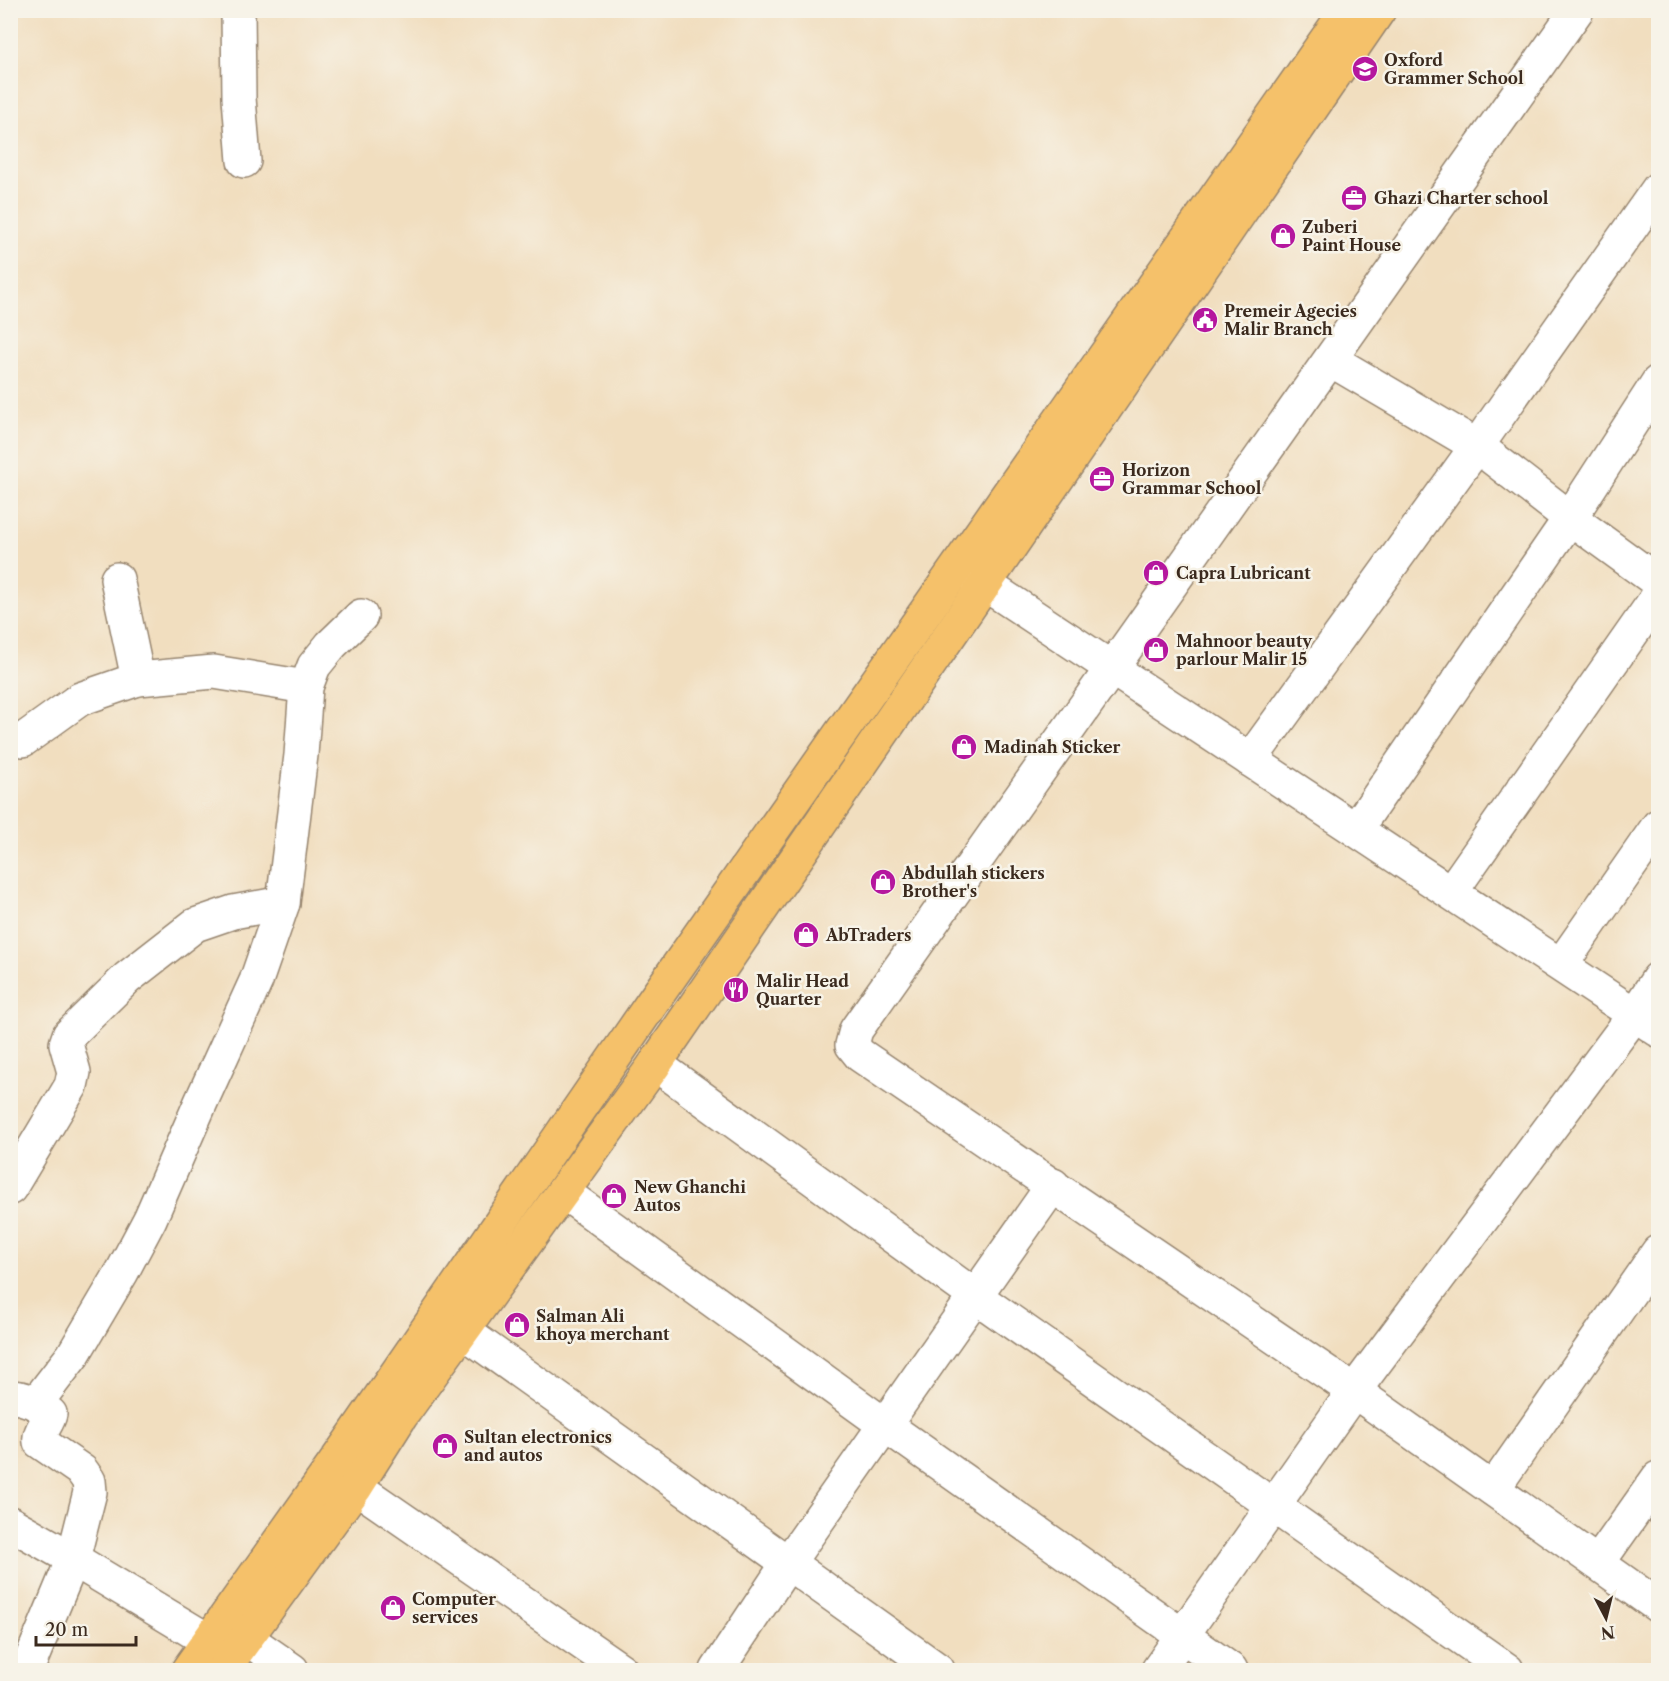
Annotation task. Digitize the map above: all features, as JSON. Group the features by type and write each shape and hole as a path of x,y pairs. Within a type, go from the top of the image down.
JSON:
{"main road":[{"path":"223,1671 246,1638 344,1477 654,1000 1347,10"},
{"path":"188,1671 209,1641 344,1477 401,1416 463,1331 654,1064 1379,10"}],"street":[{"path":"238,10 239,98 244,161"},
{"path":"1577,10 856,1030 852,1045 860,1055 1354,1391 1659,1606"},
{"path":"1250,759 1477,446 1659,189"},
{"path":"1331,360 1477,446 1570,518 1659,582"},
{"path":"1356,829 1570,518 1659,382"},
{"path":"958,566 1647,1022"},
{"path":"117,579 138,679"},
{"path":"1451,892 1659,596"},
{"path":"26,1671 73,1559 90,1492 89,1481 82,1471 40,1442 39,1436 50,1414 23,1400 73,1355 122,1272 150,1219 256,981 283,903 301,754 306,687 314,666 331,645 361,616"},
{"path":"23,740 80,699 138,679 213,672 306,687"},
{"path":"1561,965 1659,826"},
{"path":"10,1188 71,1086 74,1072 66,1044 69,1035 127,978 195,925 233,912 283,903"},
{"path":"1158,1671 1354,1391 1647,1022 1659,979"},
{"path":"654,1064 975,1296 1507,1671"},
{"path":"717,1671 788,1563 1053,1185"},
{"path":"562,1192 1231,1671"},
{"path":"1493,1489 1659,1252"},
{"path":"463,1331 938,1671"},
{"path":"344,1477 621,1671"},
{"path":"1598,1563 1659,1478"},
{"path":"10,1523 209,1641"},
{"path":"246,1638 292,1671"}],"place":[{"name":"Oxford Grammer School","path":"1365,69"},
{"name":"Ghazi Charter school","path":"1354,198"},
{"name":"Zuberi Paint House","path":"1283,236"},
{"name":"Premeir Agecies Malir Branch","path":"1205,320"},
{"name":"Horizon Grammar School","path":"1102,479"},
{"name":"Capra Lubricant","path":"1156,573"},
{"name":"Mahnoor beauty parlour Malir 15","path":"1156,650"},
{"name":"Madinah Sticker","path":"964,747"},
{"name":"Abdullah stickers Brother's","path":"883,882"},
{"name":"AbTraders","path":"806,935"},
{"name":"Malir Head Quarter","path":"736,990"},
{"name":"New Ghanchi Autos","path":"614,1196"},
{"name":"Salman Ali khoya merchant","path":"517,1325"},
{"name":"Sultan electronics and autos","path":"445,1446"},
{"name":"Computer services","path":"393,1608"}]}
